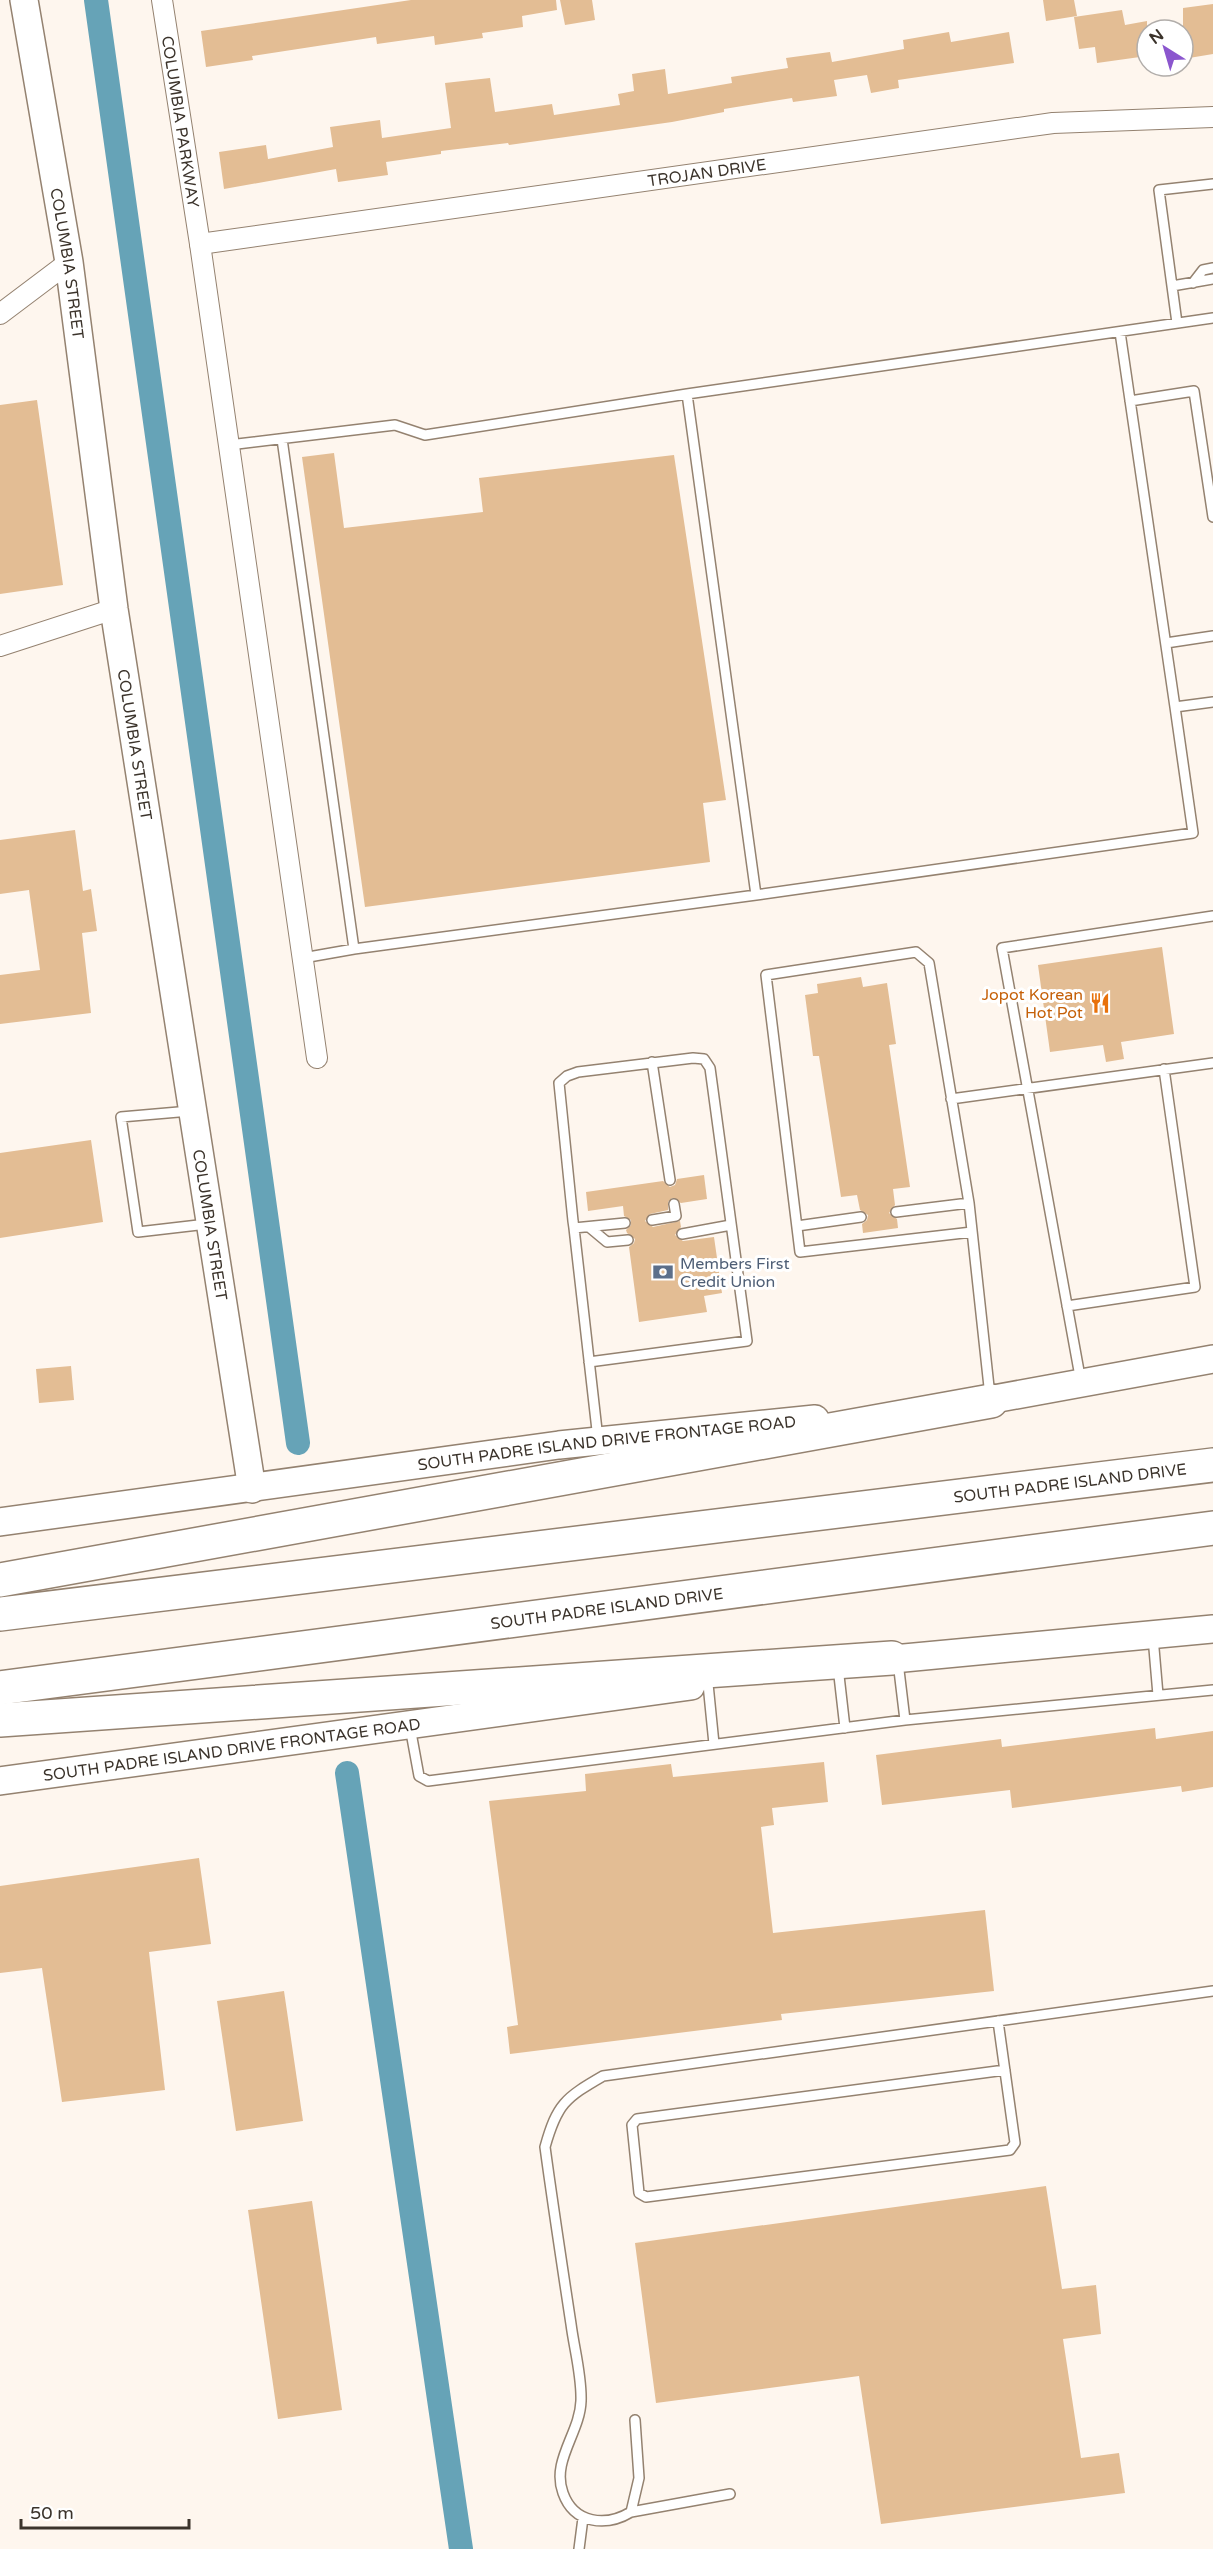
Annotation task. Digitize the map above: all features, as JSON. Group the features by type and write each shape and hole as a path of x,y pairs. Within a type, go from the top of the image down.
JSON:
{"highway":[{"path":"0,1580 991,1401"},
{"name":"SOUTH PADRE ISLAND DRIVE","path":"0,1614 1213,1465"},
{"name":"SOUTH PADRE ISLAND DRIVE","path":"0,1689 1213,1528"},
{"path":"0,1720 895,1658"}],"main road":[{"name":"COLUMBIA STREET","path":"24,0 69,262 114,609 252,1489"},
{"name":"SOUTH PADRE ISLAND DRIVE FRONTAGE ROAD","path":"0,1522 598,1441 991,1401 1213,1359"},
{"name":"SOUTH PADRE ISLAND DRIVE FRONTAGE ROAD","path":"0,1781 895,1658 1213,1629"}],"street":[{"name":"COLUMBIA PARKWAY","path":"162,0 200,244 317,1058"},
{"name":"TROJAN DRIVE","path":"200,244 1053,123 1213,117"},
{"path":"0,314 69,262"},
{"path":"0,646 114,609"}],"lane":[{"path":"1177,323 1159,190 1213,184"},
{"path":"1193,283 1203,270 1213,268"},
{"path":"1172,286 1213,279"},
{"path":"229,445 394,425 425,435 687,393 1213,318"},
{"path":"303,958 354,949 1193,833 1120,332"},
{"path":"1130,401 1194,391 1213,517"},
{"path":"687,393 756,895"},
{"path":"282,439 354,949"},
{"path":"1166,643 1213,636"},
{"path":"1175,707 1213,702"},
{"path":"1081,1384 1002,948 1213,916"},
{"path":"972,1232 800,1252 766,975 916,952 929,963 969,1203 991,1401"},
{"path":"589,1362 747,1341 710,1068 704,1059 652,1062 578,1072 567,1076 559,1083 574,1228 589,1362 598,1441"},
{"path":"652,1062 670,1180"},
{"path":"951,1099 1027,1086 1213,1063"},
{"path":"1067,1306 1194,1287 1164,1069"},
{"path":"193,1110 121,1117 138,1232 211,1223"},
{"path":"896,1212 969,1203"},
{"path":"652,1220 676,1216 674,1204"},
{"path":"797,1226 861,1217"},
{"path":"574,1228 625,1223"},
{"path":"682,1234 731,1225"},
{"path":"589,1227 607,1242 628,1240"},
{"path":"1153,1634 1158,1695"},
{"path":"895,1658 905,1720"},
{"path":"838,1666 845,1728"},
{"path":"708,1684 714,1744"},
{"path":"410,1725 419,1776 428,1781 905,1720 1213,1690"},
{"path":"730,2494 631,2512 620,2519 602,2522 584,2518 567,2501 560,2479 561,2465 582,2403 544,2147 553,2118 570,2095 603,2076 1213,1991"},
{"path":"998,2021 1005,2070 1015,2143 1010,2150 646,2198 639,2193 632,2126 637,2120 1005,2070"},
{"path":"631,2512 639,2478 635,2420"},
{"path":"579,2549 584,2518"}],"building":[{"path":"411,0 556,0 557,10 522,16 523,27 482,33 483,38 435,45 434,36 377,44 376,37 252,56 253,60 206,67 201,31"},
{"path":"560,0 592,0 595,20 565,25"},
{"path":"1043,0 1074,0 1077,16 1046,21"},
{"path":"1213,4 1213,54 1195,57 1195,18 1183,18 1183,8"},
{"path":"1122,10 1125,25 1135,23 1135,58 1097,63 1095,47 1079,49 1074,17"},
{"path":"949,32 951,42 1009,32 1014,63 898,80 899,88 871,93 867,75 834,80 837,96 793,102 792,98 724,109 724,112 672,122 509,145 508,143 441,151 441,154 386,162 388,175 338,182 336,169 224,189 219,152 266,145 268,159 333,147 330,127 380,120 382,138 451,128 445,83 490,78 495,112 552,104 554,115 620,105 618,94 634,91 632,74 665,69 668,94 732,83 731,77 788,68 786,58 830,52 832,62 904,49 903,40"},
{"path":"37,400 63,585 0,594 0,405"},
{"path":"334,453 344,528 483,512 479,478 674,455 726,800 703,803 710,862 365,907 302,457"},
{"path":"75,830 83,891 91,889 97,931 82,933 91,1013 0,1024 0,975 40,970 29,890 0,894 0,840"},
{"path":"1162,947 1174,1034 1121,1042 1124,1059 1106,1062 1103,1045 1050,1052 1038,965"},
{"path":"861,977 863,987 887,983 896,1044 889,1045 910,1187 893,1189 895,1205 889,1213 897,1219 898,1228 863,1233 862,1224 867,1220 868,1215 860,1210 857,1195 841,1197 819,1056 813,1056 805,995 818,993 817,984"},
{"path":"91,1140 103,1222 0,1238 0,1153"},
{"path":"704,1175 707,1199 681,1203 672,1198 668,1202 668,1210 650,1214 645,1221 653,1227 680,1221 681,1227 675,1235 683,1241 714,1237 722,1293 704,1296 707,1312 639,1322 629,1247 635,1239 626,1230 631,1225 631,1220 624,1216 623,1206 588,1211 586,1192 663,1181 670,1187 675,1185 677,1179"},
{"path":"71,1366 74,1400 39,1403 36,1369"},
{"path":"1155,1728 1156,1739 1213,1731 1213,1787 1182,1792 1181,1786 1012,1808 1010,1790 882,1805 876,1755 1001,1739 1002,1747"},
{"path":"824,1762 828,1802 772,1808 774,1825 761,1827 773,1933 985,1910 994,1991 781,2014 782,2020 510,2054 507,2027 518,2025 489,1801 586,1791 585,1774 671,1764 673,1777"},
{"path":"199,1858 211,1944 149,1952 165,2090 62,2102 42,1968 0,1973 0,1886"},
{"path":"284,1991 303,2121 236,2131 217,2001"},
{"path":"1046,2186 1062,2289 1096,2285 1101,2334 1063,2339 1081,2458 1119,2453 1125,2493 881,2524 859,2376 656,2403 635,2243"},
{"path":"312,2201 342,2410 278,2419 248,2210"}],"waterway":[{"path":"96,0 298,1443"},
{"path":"347,1773 461,2549"}],"place":[{"name":"Jopot Korean Hot Pot","path":"1100,1003"},
{"name":"Members First Credit Union","path":"663,1272"}]}
